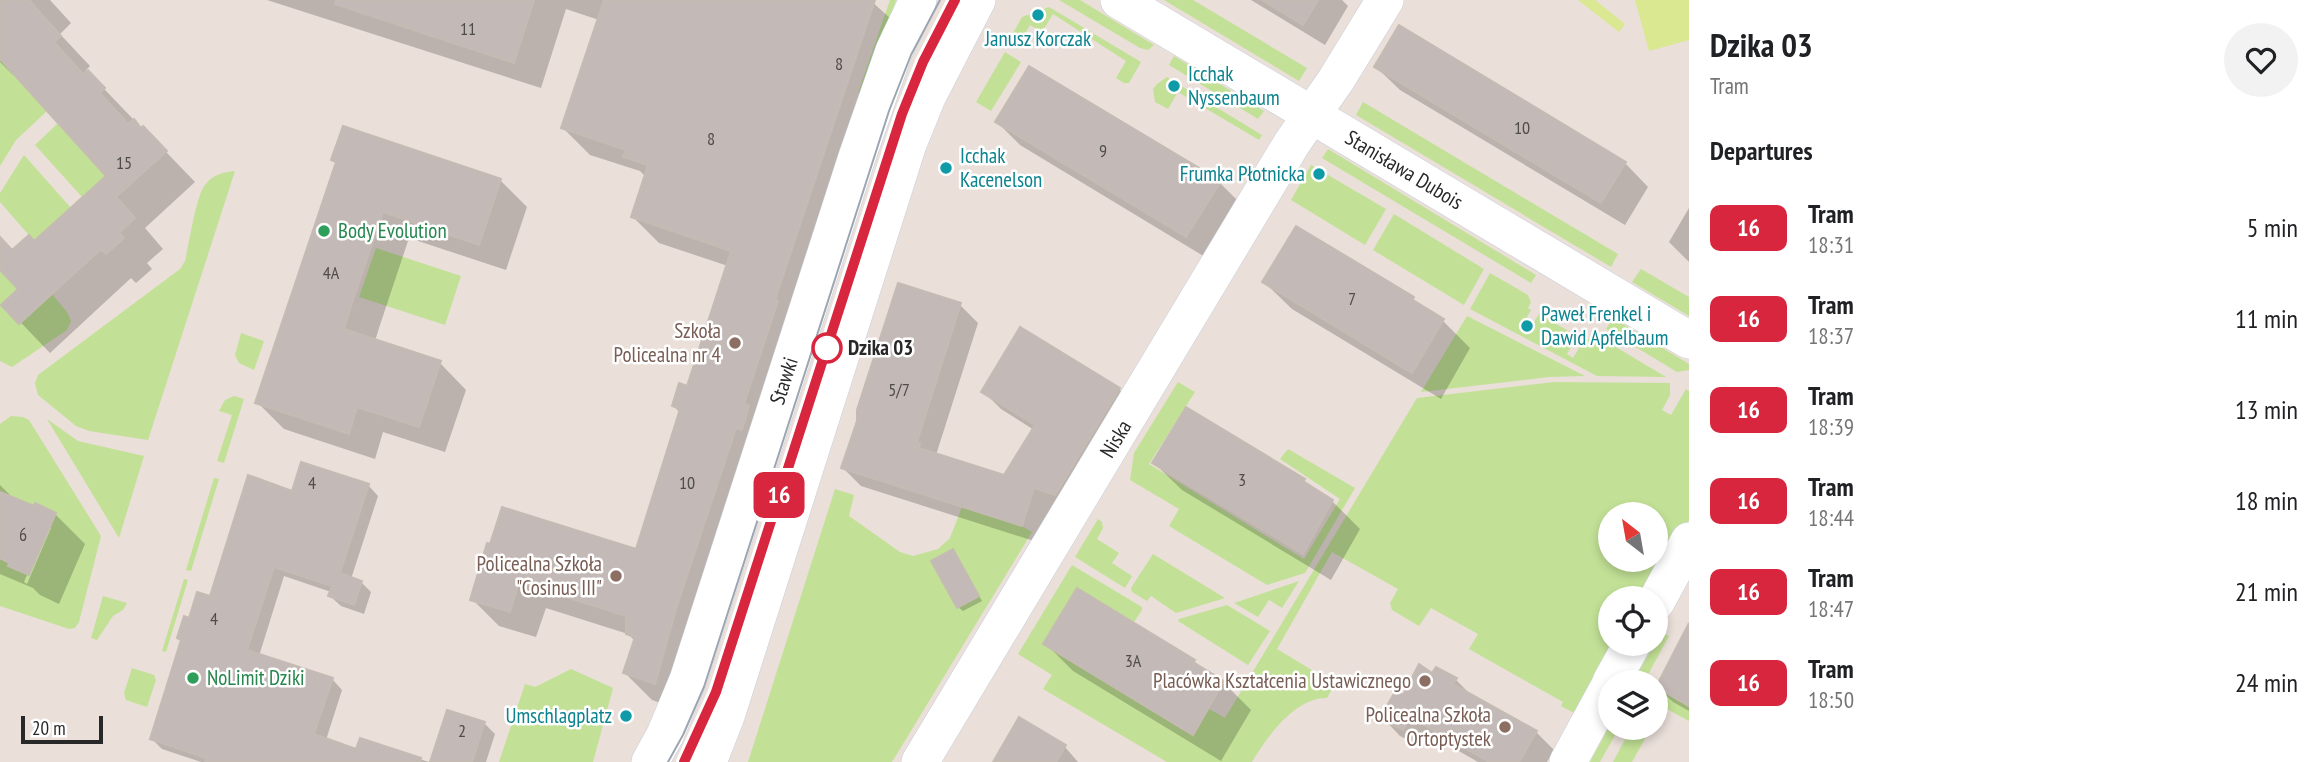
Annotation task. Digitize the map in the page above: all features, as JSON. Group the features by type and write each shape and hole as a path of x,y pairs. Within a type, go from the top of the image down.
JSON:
{"street":[{"name":"Stawki","path":"650,762 665,735 688,680 857,158 894,51 918,0"},
{"path":"708,762 730,704 908,144 927,97 977,0"},
{"name":"Stanisława Dubois","path":"1119,0 1689,340"},
{"name":"Niska","path":"920,762 1292,144 1336,80 1385,0"},
{"path":"1665,586 1689,541"},
{"path":"1568,762 1598,708"}],"green space":[{"path":"890,0 896,0 867,89 858,93"},
{"path":"1059,0 1080,0 1154,45 1148,50 1140,48"},
{"path":"1164,0 1193,0 1307,68 1299,81"},
{"path":"1578,0 1595,0 1625,24 1619,32"},
{"path":"1635,0 1689,0 1689,40 1649,51"},
{"path":"1049,7 1141,62 1129,83 1116,78 1126,61 1053,14 1042,32 1030,25 1016,49 1008,42 1022,17"},
{"path":"1005,52 1021,62 991,111 976,102"},
{"path":"1174,56 1264,111 1258,119 1169,65"},
{"path":"0,59 47,111 16,140 0,166"},
{"path":"1167,77 1172,81 1169,87 1174,90 1178,84 1262,135 1259,140 1178,92 1168,109 1155,102 1153,89"},
{"path":"1363,102 1618,254 1611,267 1356,115"},
{"path":"58,123 106,176 82,197 35,145"},
{"path":"1328,149 1536,275 1531,283 1322,158"},
{"path":"24,155 71,208 34,241 0,202 0,193"},
{"path":"1311,165 1386,209 1365,245 1291,200"},
{"path":"235,171 148,440 89,431 76,426 38,395 35,383 38,375 180,269 185,261 202,190 208,181 216,176"},
{"path":"1394,214 1484,269 1464,305 1373,250"},
{"path":"376,248 461,276 445,325 359,297"},
{"path":"1641,269 1689,297 1689,316 1632,282"},
{"path":"0,270 20,288 1,305 19,324 52,294 71,321 67,330 12,367 0,361"},
{"path":"1490,273 1528,295 1531,302 1528,308 1531,310 1521,328 1528,332 1539,314 1577,336 1567,354 1573,358 1584,340 1599,337 1666,377 1597,376 1470,309"},
{"path":"1467,316 1585,376 1549,377 1421,392"},
{"path":"1613,318 1689,364 1689,370 1677,372 1606,329"},
{"path":"241,333 264,341 254,370 239,363 235,355"},
{"path":"1178,382 1195,392 1149,464 1304,559 1340,499 1280,459 1288,449 1355,488 1305,573 1267,585 1169,526 1179,509 1130,480 1134,453"},
{"path":"1554,382 1670,383 1670,395 1662,410 1671,415 1686,389 1689,391 1689,520 1668,558 1668,502 1598,502 1598,572 1660,572 1653,586 1598,586 1598,656 1613,656 1604,670 1598,670 1598,680 1576,714 1561,706 1563,702 1469,649 1478,634 1431,608 1419,626 1392,610 1390,603 1398,589 1332,552 1277,649 1335,684 1327,698 1315,699 1293,711 1273,731 1252,762 1167,762 1043,689 1052,675 1018,654 1072,565 1142,607 1142,610 1134,622 1077,588 1043,644 1193,735 1209,709 1225,718 1417,398"},
{"path":"234,396 244,399 224,463 217,461 232,415 219,411 225,400"},
{"path":"11,416 29,420 101,536 79,622 75,628 69,629 0,606 0,558 29,575 56,513 0,492 0,424"},
{"path":"47,419 78,441 144,456 119,538"},
{"path":"214,478 219,479 191,571 186,570"},
{"path":"835,489 854,495 849,516 900,552 913,556 938,549 950,538 962,507 1022,526 1032,532 892,762 748,762"},
{"path":"1098,519 1103,528 1097,539 1119,553 1112,563 1132,576 1125,588 1075,557"},
{"path":"1153,554 1225,598 1176,613 1151,596 1147,601 1132,592 1131,588"},
{"path":"184,579 188,580 166,652 162,651"},
{"path":"1299,581 1282,608 1269,600 1258,617 1234,603"},
{"path":"103,596 127,603 123,610 113,616 97,640 91,638"},
{"path":"1227,605 1270,631 1248,665 1178,621"},
{"path":"1648,656 1658,656 1651,670 1640,670"},
{"path":"132,668 154,675 156,680 147,707 126,700 124,693"},
{"path":"571,669 613,688 593,762 499,762 525,684 535,687"},
{"path":"1668,694 1689,706 1689,721 1668,710"},
{"path":"1602,740 1612,740 1600,762 1590,762"},
{"path":"1625,740 1644,740 1632,762 1613,762"}],"building":[{"path":"0,0 29,0 61,36 54,42 83,74 88,70 105,88 100,93 128,124 134,119 167,151 116,197 135,218 119,233 124,238 106,254 101,249 19,324 1,305 18,289 0,270 0,237 12,250 29,235 34,241 106,176 0,59"},
{"path":"336,0 534,0 514,63 335,4"},
{"path":"604,0 875,0 775,300 778,301 744,404 749,406 742,430 736,428 677,606 655,684 623,673 635,637 626,634 626,616 519,582 510,612 470,600 487,543 490,544 502,507 636,549 680,409 672,406 679,383 687,386 731,251 631,217 648,165 623,157 626,150 561,128"},
{"path":"1262,0 1318,0 1303,25"},
{"path":"1399,25 1626,162 1601,203 1374,67"},
{"path":"1029,66 1221,181 1186,237 995,122"},
{"path":"343,126 501,179 479,245 383,212 353,300 344,329 441,361 419,427 357,407 349,434 255,403 336,162 331,160"},
{"path":"1296,226 1414,297 1413,300 1444,319 1412,373 1262,282"},
{"path":"898,283 961,303 917,442 920,443 919,448 1004,475 1035,425 981,392 1020,327 1120,388 1055,495 1034,488 1022,526 841,468"},
{"path":"1186,407 1305,479 1303,481 1333,500 1303,554 1152,463"},
{"path":"301,462 369,484 340,573 362,581 354,605 328,596 332,586 274,567 247,650 333,678 314,734 356,749 360,738 421,758 420,762 205,762 206,758 150,739 181,640 177,638 184,616 189,618 197,592 210,596 248,475 292,491"},
{"path":"0,492 56,513 29,575 8,566 9,563 0,558"},
{"path":"953,549 979,596 957,608 931,561"},
{"path":"1077,588 1195,660 1193,662 1224,681 1193,735 1043,644"},
{"path":"1689,623 1689,706 1668,694 1668,670 1665,670"},
{"path":"1419,664 1432,673 1436,667 1457,678 1453,684 1537,731 1519,762 1489,762 1410,717 1403,730 1380,718 1396,690 1403,695"},
{"path":"447,710 485,722 472,762 430,762"},
{"path":"1019,717 1066,745 1056,762 993,762"}],"tram line":[{"path":"668,762 704,687 889,111 911,55 940,0"},
{"path":"684,762 716,692 902,114 923,62 955,0"},
{"name":"16","path":"684,762 716,692 911,88 935,35 955,0"}],"place":[{"name":"Janusz Korczak","path":"1038,15"},
{"name":"Icchak Nyssenbaum","path":"1174,86"},
{"name":"Icchak Kacenelson","path":"946,168"},
{"name":"Frumka Płotnicka","path":"1319,174"},
{"name":"Body Evolution","path":"324,231"},
{"name":"Paweł Frenkel i Dawid Apfelbaum","path":"1527,326"},
{"name":"Szkoła Policealna nr 4","path":"735,343"},
{"name":"Dzika 03","path":"827,348"},
{"name":"Policealna Szkoła \"Cosinus III\"","path":"616,576"},
{"name":"NoLimit Dziki","path":"193,678"},
{"name":"Placówka Kształcenia Ustawicznego","path":"1425,681"},
{"name":"Umschlagplatz","path":"626,716"},
{"name":"Policealna Szkoła Ortoptystek","path":"1505,727"}]}
